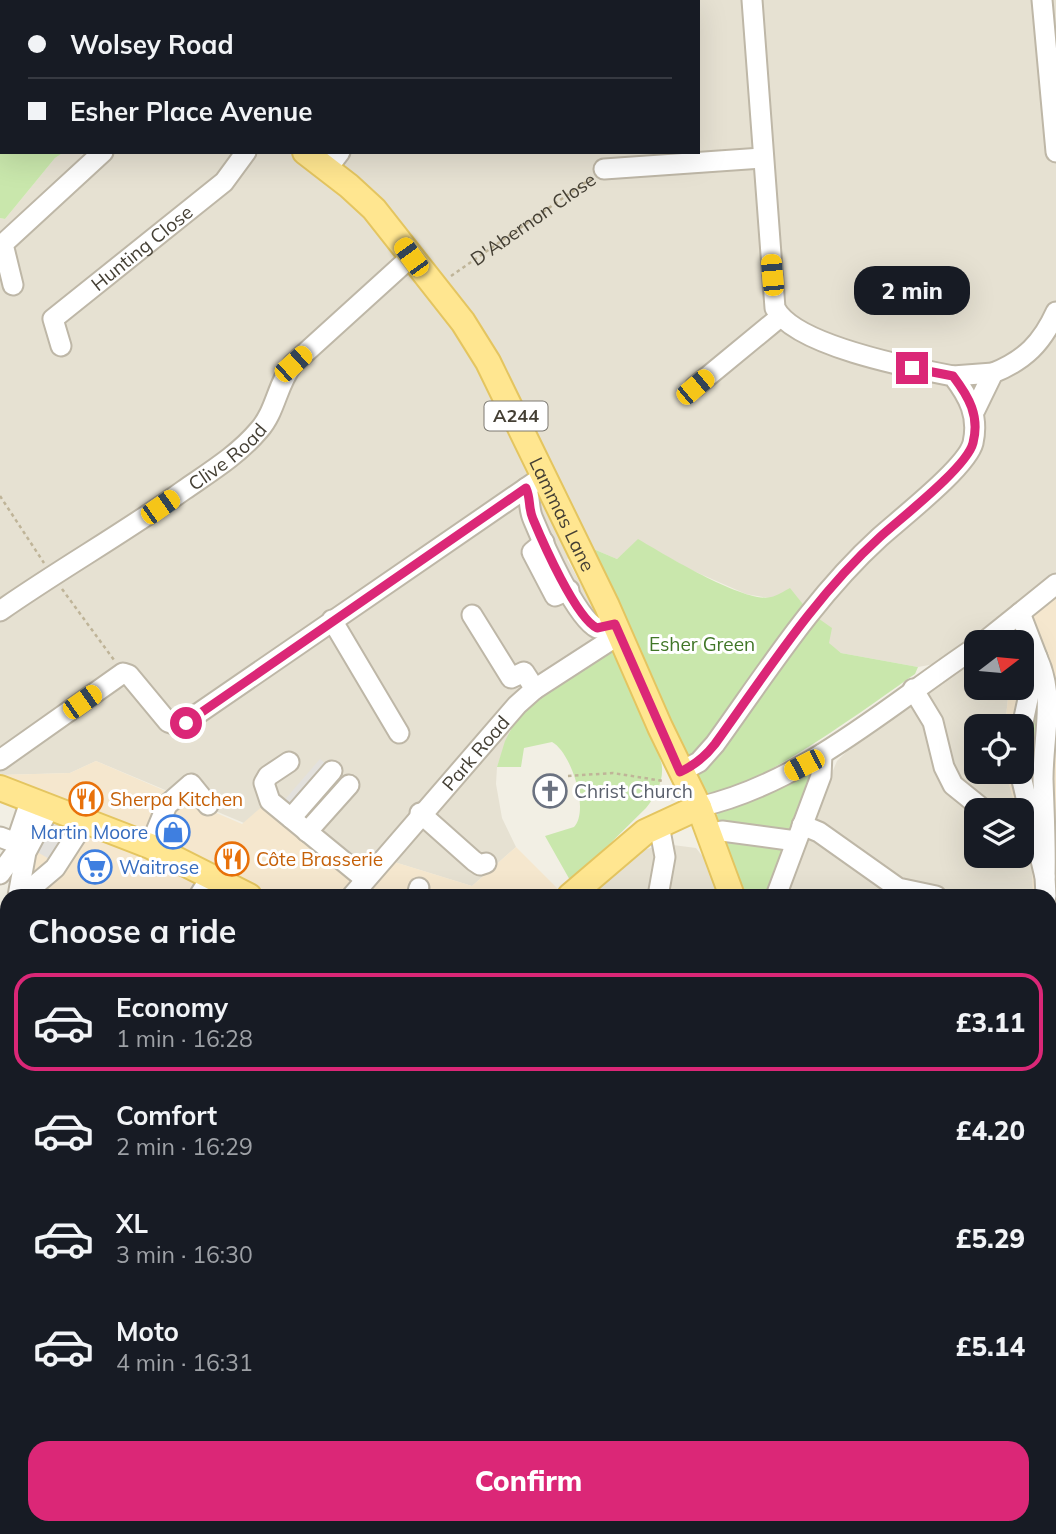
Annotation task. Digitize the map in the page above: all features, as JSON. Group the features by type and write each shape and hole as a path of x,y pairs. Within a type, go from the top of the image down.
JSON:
{"main road":[{"name":"Lammas Lane","path":"311,154 333,161 374,209 463,322 488,362 535,481 617,629 671,777 699,807"},
{"path":"659,825 676,798 671,777"},
{"path":"0,788 146,844 205,886"},
{"path":"578,889 624,848 659,825 699,807 729,889"},
{"path":"659,825 682,825 709,834"}],"street":[{"path":"752,0 774,298 780,317 797,329 864,356 953,376 993,373 1014,365 1033,351 1056,312"},
{"path":"1042,0 1056,152"},
{"path":"13,285 3,244 101,154"},
{"name":"Hunting Close","path":"61,346 54,319 224,182 245,154"},
{"name":"D'Abernon Close","path":"604,169 762,158"},
{"name":"Clive Road","path":"0,611 141,520 236,453 261,429 271,412 281,380 293,364 411,257"},
{"path":"695,387 780,317"},
{"path":"671,777 699,762 715,744 817,602 864,551 957,468 973,444 975,410 993,373"},
{"path":"953,376 975,410"},
{"path":"535,481 531,499 532,517 569,590 590,624 597,628 617,629"},
{"path":"0,760 123,673 129,675 168,722 180,726 535,481"},
{"path":"999,630 1056,584"},
{"path":"1020,613 1047,675 1051,696 1043,776 1045,887"},
{"path":"472,615 512,678 524,672 535,689"},
{"path":"332,620 399,733"},
{"name":"Park Road","path":"357,889 517,705 617,629"},
{"path":"699,807 777,779 822,754 964,656"},
{"path":"1025,714 1037,657"},
{"path":"913,689 933,722 944,767 953,785 969,798"},
{"path":"779,889 821,776 822,754"},
{"path":"289,762 268,776 264,783 270,801 365,879"},
{"path":"291,818 332,771"},
{"path":"146,844 167,806 191,784 208,806"},
{"path":"1023,784 1045,887"},
{"path":"307,832 349,785"},
{"path":"146,844 159,803 157,791"},
{"path":"0,874 16,852 8,840 41,803"},
{"path":"21,889 26,852 41,803"},
{"path":"421,813 474,861 480,865 486,863"},
{"path":"29,889 55,868 86,820"},
{"path":"659,825 665,857 659,889"},
{"path":"709,834 722,831 819,832 903,889"}],"path":[{"name":"D'Abernon Close","path":"434,287 604,169"},
{"path":"568,776 613,773 671,777"}],"shaded area":[{"path":"700,0 1056,0 1056,570 1050,595 1029,630 964,630 964,700 1008,700 1006,714 964,714 964,784 1009,784 1013,798 964,798 964,868 1032,868 1033,889 784,889 837,761 935,664 918,667 841,653 769,598 746,594 689,569 638,540 617,559 591,548 567,559 594,608 601,636 512,725 497,767 496,784 502,818 516,847 472,886 391,861 375,878 96,761 70,773 0,775 0,218 5,219 61,154 700,154"},
{"path":"1056,592 1056,889 1033,889 1034,798 1013,798 1009,784 1034,784 1034,714 1006,714 1008,700 1034,700 1034,630 1026,630 1031,616"},
{"path":"320,759 358,790 319,834 281,804"},
{"path":"96,761 242,824 272,798 363,871 391,861 472,886 516,847 558,889 16,889 34,816 13,807 0,775 70,773"},
{"path":"47,821 71,831 53,861 30,848"},
{"path":"665,844 696,848 708,863 718,889 595,889 640,851"}],"green space":[{"path":"0,154 61,154 5,219 0,218"},
{"name":"Esher Green","path":"638,539 704,576 743,593 771,597 790,588 806,608 703,750 690,756 684,754 591,548 617,559"},
{"name":"Esher Green","path":"815,616 832,628 829,643 841,653 918,667 915,674 777,766 721,791 702,792 695,783 697,773"},
{"path":"611,649 649,726 660,759 661,779 646,808 571,882 545,836 574,827 578,819 579,795 566,757 552,742 524,748 521,767 497,767 505,741 522,708"},
{"path":"1038,682 1037,794 1032,784 1034,784 1034,714 1031,714 1035,684"},
{"path":"816,770 794,831 718,827 714,817 724,809"},
{"path":"721,837 787,849 773,889 737,889"}],"place":[{"name":"Christ Church","path":"550,791"},
{"name":"Sherpa Kitchen","path":"86,799"},
{"name":"Martin Moore","path":"173,832"},
{"name":"Côte Brasserie","path":"232,859"},
{"name":"Waitrose","path":"95,867"}],"route":[{"path":"186,723 493,508 526,488 531,499 532,517 582,615 597,628 615,624 680,772 687,769 699,762 715,744 817,602 864,551 957,468 973,444 975,410 953,376 912,368"}]}
